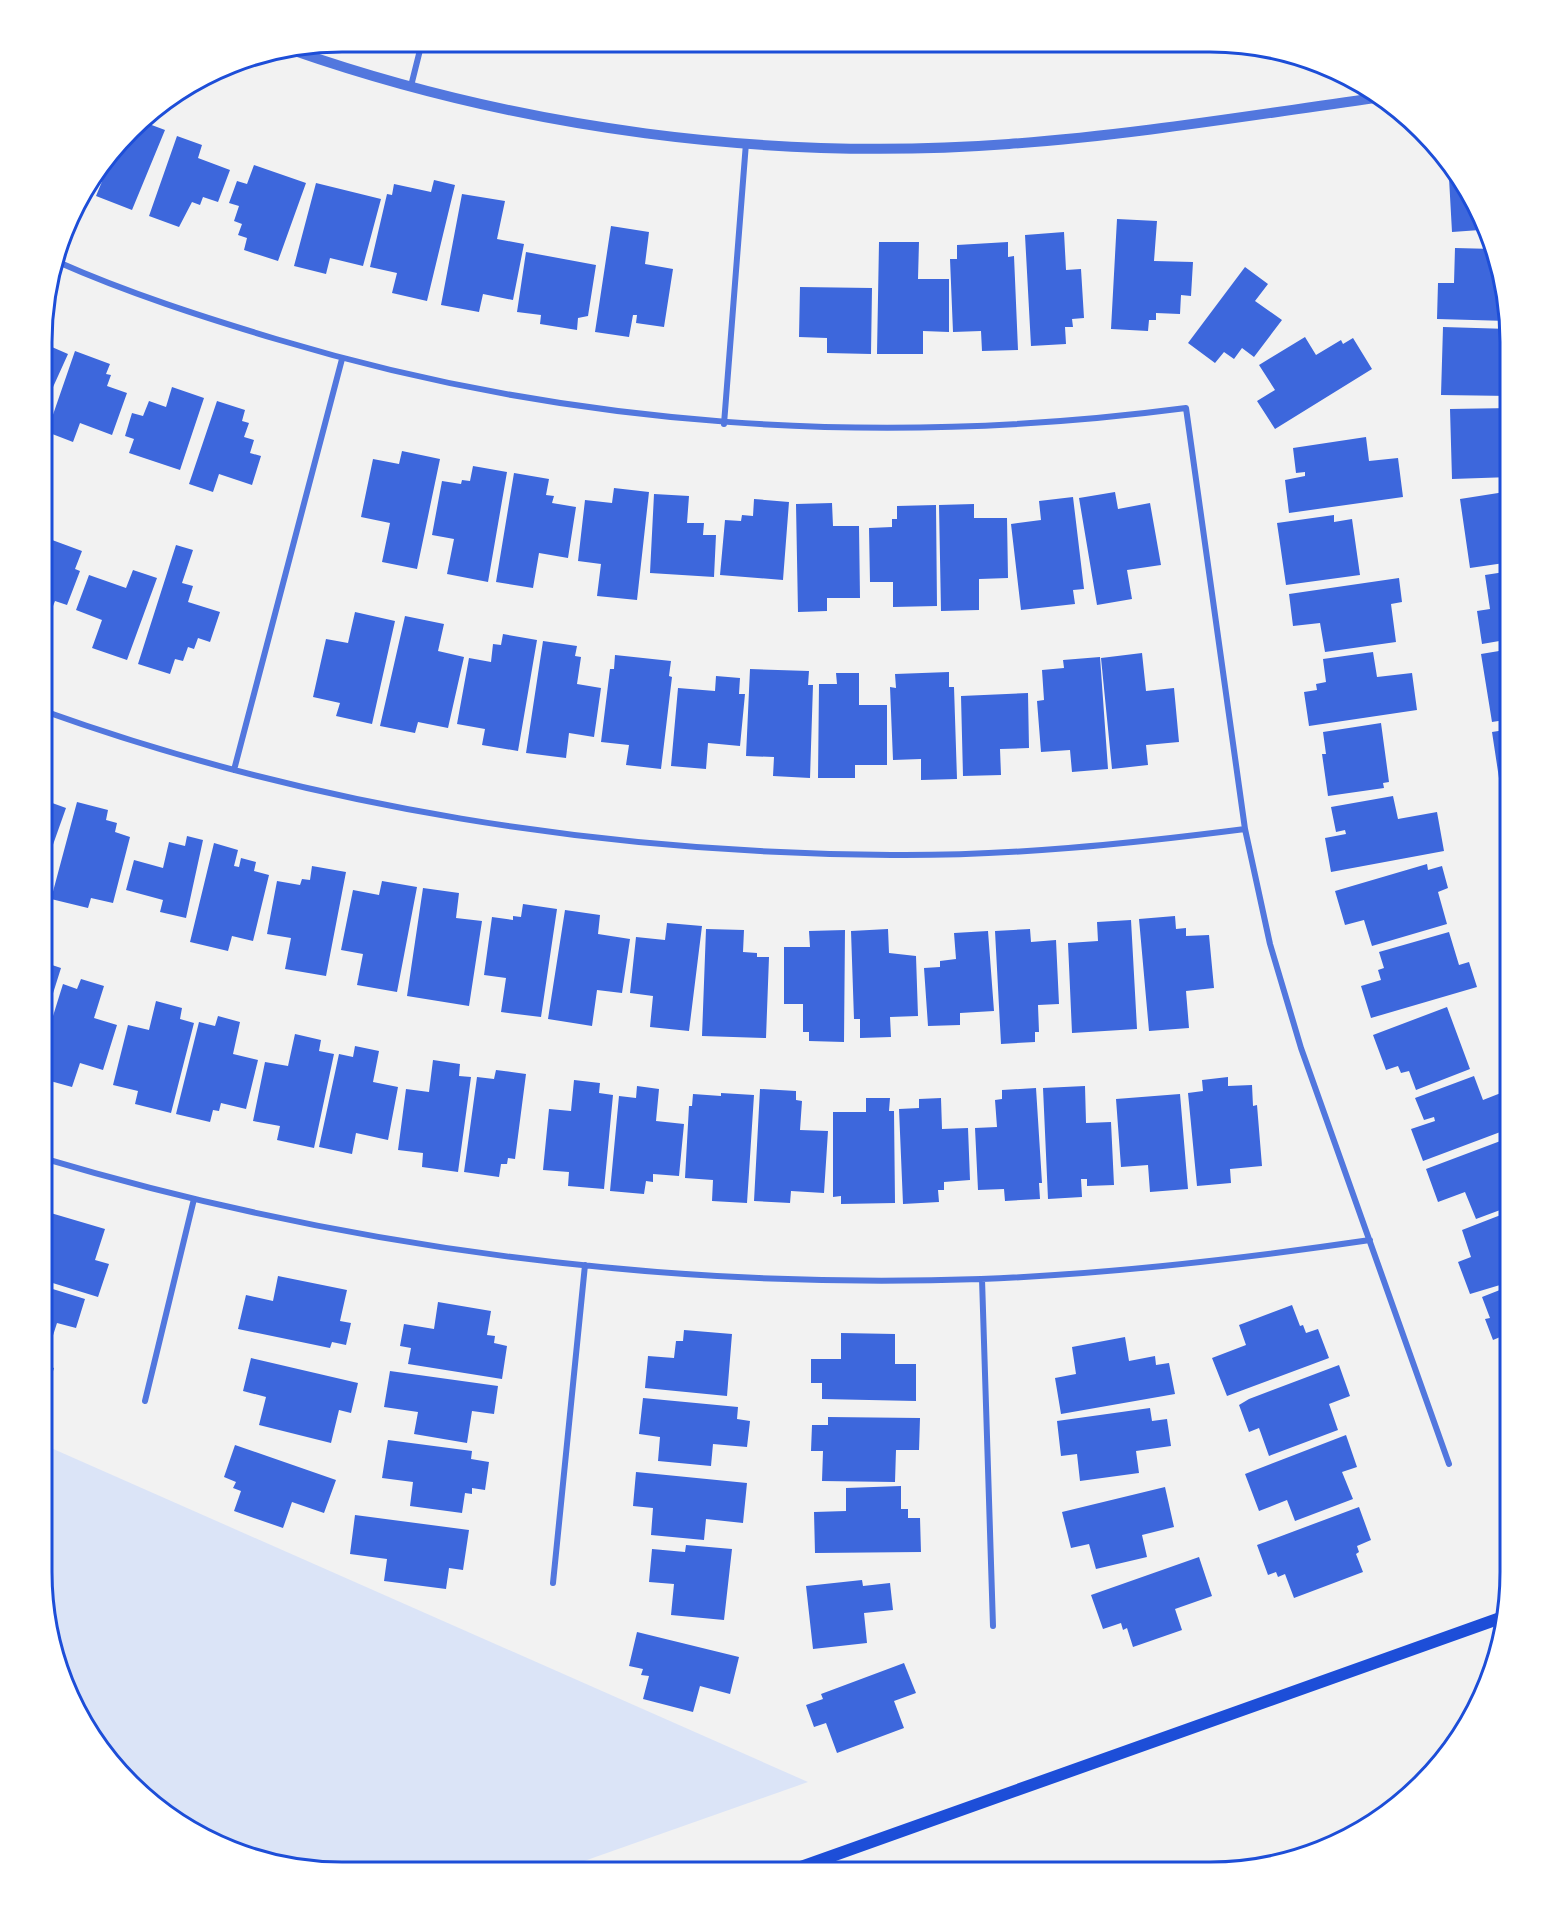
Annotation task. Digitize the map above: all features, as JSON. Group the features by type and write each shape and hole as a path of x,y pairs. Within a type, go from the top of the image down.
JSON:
{"main road":[{"path":"815,1862 1497,1620"}],"street":[{"path":"410,87 419,52"},
{"path":"307,55 410,87 526,113 622,130 746,143 878,148 1007,144 1103,135 1369,99"},
{"path":"724,424 746,143"},
{"path":"63,264 207,318 342,359 450,384 560,404 724,424 873,429 1010,425 1186,408 1245,829 1270,944 1298,1038 1449,1464"},
{"path":"234,770 342,359"},
{"path":"53,714 96,730 234,770 363,801 495,825 627,842 760,852 894,855 1027,851 1245,829"},
{"path":"53,1161 194,1199 346,1231 500,1255 585,1265 741,1277 982,1279 1137,1270 1240,1259 1370,1240"},
{"path":"145,1401 194,1199"},
{"path":"553,1583 585,1265"},
{"path":"982,1279 993,1626"}],"shaded area":[{"path":"53,1449 808,1782 581,1862 323,1862 267,1853 214,1833 181,1814 137,1778 101,1734 82,1701 62,1648 55,1611"}],"building":[{"path":"150,125 165,130 132,210 96,196 104,177 137,137"},
{"path":"177,136 202,145 198,158 230,170 218,202 203,197 200,205 192,202 179,227 149,216"},
{"path":"254,165 306,183 278,261 244,250 247,238 238,235 242,224 234,221 239,206 229,203 237,181 247,184"},
{"path":"1449,177 1462,197 1478,230 1452,232"},
{"path":"434,180 455,185 427,301 392,293 397,273 370,267 387,194 392,195 394,184 431,192"},
{"path":"316,183 381,199 363,266 330,258 326,274 294,266"},
{"path":"462,194 505,201 497,239 524,244 513,300 483,294 479,312 441,305"},
{"path":"1117,219 1157,221 1154,261 1193,262 1191,296 1181,295 1180,314 1156,313 1156,320 1149,320 1148,331 1111,329"},
{"path":"611,226 649,232 645,264 673,269 664,327 636,323 637,315 633,315 629,337 595,332"},
{"path":"1064,232 1066,270 1081,269 1084,318 1072,319 1073,327 1065,327 1066,344 1031,346 1025,235"},
{"path":"879,242 919,242 918,279 949,279 949,332 923,331 923,354 877,354"},
{"path":"1008,242 1008,257 1014,256 1018,350 982,351 981,331 953,332 950,259 957,259 957,245"},
{"path":"1455,248 1485,249 1495,286 1500,321 1437,319 1438,283 1454,283"},
{"path":"526,252 596,265 588,316 578,318 577,330 540,324 541,315 517,312"},
{"path":"1245,267 1268,284 1255,301 1282,320 1254,357 1242,348 1234,359 1224,352 1215,363 1188,343"},
{"path":"800,287 872,288 871,354 827,353 827,338 799,337"},
{"path":"1443,327 1500,329 1500,396 1441,395"},
{"path":"1305,337 1316,355 1341,340 1343,344 1353,338 1372,369 1275,429 1257,401 1275,390 1259,365"},
{"path":"53,347 68,354 53,387"},
{"path":"75,351 110,364 106,374 111,375 107,386 127,393 112,435 80,423 73,442 53,434 53,415"},
{"path":"172,387 204,398 180,470 129,453 134,439 125,436 132,413 143,416 149,401 166,407"},
{"path":"217,401 245,410 242,421 249,423 244,437 254,440 250,453 261,456 252,485 219,474 213,492 189,484"},
{"path":"1500,408 1500,477 1452,479 1450,409"},
{"path":"1366,437 1369,461 1398,458 1403,497 1289,513 1285,480 1305,476 1305,472 1296,473 1293,448"},
{"path":"402,451 440,459 417,569 382,562 390,523 361,517 373,459 399,464"},
{"path":"473,466 507,472 488,582 447,574 454,539 432,535 442,481 461,484 462,480 470,481"},
{"path":"514,473 549,479 546,495 554,496 552,503 576,507 568,558 539,553 533,588 496,582"},
{"path":"614,488 649,492 637,600 597,596 601,564 578,561 585,500 612,503"},
{"path":"1115,492 1118,509 1150,503 1161,565 1127,570 1132,599 1097,605 1079,498"},
{"path":"1500,493 1500,564 1470,568 1460,499"},
{"path":"654,494 689,496 687,523 704,523 703,535 716,535 714,577 650,573"},
{"path":"1073,497 1084,589 1073,590 1075,604 1021,610 1011,524 1041,520 1039,501"},
{"path":"754,499 789,502 783,580 720,575 725,520 741,521 742,515 753,516"},
{"path":"832,503 833,526 859,526 860,598 827,598 827,611 798,612 796,504"},
{"path":"974,504 974,518 1007,518 1008,578 979,579 979,610 941,611 939,505"},
{"path":"936,505 937,606 893,607 893,582 870,582 869,528 892,527 892,519 897,519 897,506"},
{"path":"1334,515 1334,522 1352,519 1360,575 1286,585 1277,523"},
{"path":"53,540 82,551 75,569 80,571 67,605 55,601 53,606"},
{"path":"176,545 193,550 182,583 193,586 188,602 220,612 210,642 198,638 194,649 188,647 183,661 175,659 170,674 138,664"},
{"path":"133,570 157,578 127,660 92,648 102,620 76,610 89,575 126,588"},
{"path":"1500,573 1500,641 1482,644 1477,611 1490,609 1485,575"},
{"path":"1399,578 1402,602 1391,604 1396,642 1325,652 1320,623 1293,626 1289,594"},
{"path":"355,612 395,621 372,724 336,716 340,703 313,697 326,639 348,643"},
{"path":"405,616 444,624 438,651 464,657 448,728 418,722 415,733 380,726"},
{"path":"503,634 537,640 518,751 482,745 485,729 457,724 469,658 491,662 493,644 501,645"},
{"path":"543,641 577,646 575,656 581,657 577,684 601,688 594,737 569,733 566,758 526,753"},
{"path":"1500,651 1500,721 1492,722 1481,654"},
{"path":"1373,652 1377,677 1412,673 1417,710 1309,726 1304,692 1317,690 1316,684 1326,682 1323,659"},
{"path":"1142,653 1146,691 1174,688 1179,742 1146,745 1148,765 1112,769 1101,658"},
{"path":"615,655 671,661 669,676 672,677 661,769 626,765 629,745 601,742 610,669 614,669"},
{"path":"1100,657 1108,769 1072,772 1070,750 1041,752 1037,701 1044,700 1042,670 1064,668 1063,660"},
{"path":"750,669 809,671 808,685 813,685 810,778 773,776 774,757 746,756"},
{"path":"949,672 949,687 954,687 957,779 921,780 921,759 893,760 890,687 896,688 895,674"},
{"path":"836,673 859,673 859,705 887,705 887,765 855,765 855,778 818,778 819,684 837,684"},
{"path":"716,676 740,678 739,694 745,694 740,746 708,743 706,769 671,766 678,688 715,691"},
{"path":"1028,693 1029,748 1000,749 1001,775 963,776 961,696"},
{"path":"1381,723 1389,782 1383,783 1384,788 1328,796 1322,754 1326,754 1323,732"},
{"path":"1500,731 1500,785 1492,732"},
{"path":"1393,796 1398,819 1437,812 1444,851 1331,872 1325,838 1346,834 1345,830 1336,832 1331,807"},
{"path":"77,802 108,810 106,820 117,823 115,832 130,837 113,903 91,898 88,908 53,899 53,892"},
{"path":"53,803 66,808 53,845"},
{"path":"187,836 203,840 186,918 160,912 163,900 126,890 134,860 163,868 169,842 185,846"},
{"path":"214,843 238,850 234,866 239,867 241,858 256,862 254,871 269,875 253,941 232,936 228,951 190,942"},
{"path":"1427,864 1428,870 1442,866 1448,888 1438,892 1447,924 1372,946 1364,920 1345,925 1335,891"},
{"path":"312,866 346,872 326,976 285,969 291,938 267,934 277,881 300,885 302,879 310,880"},
{"path":"382,881 417,887 397,992 357,985 363,954 341,950 353,890 379,895"},
{"path":"423,888 459,893 456,918 482,921 469,1006 407,996"},
{"path":"523,904 557,909 541,1017 501,1012 506,978 484,975 492,917 513,920 513,916 521,917"},
{"path":"565,910 600,915 598,934 630,939 622,993 597,990 592,1026 548,1019"},
{"path":"1175,916 1176,929 1186,928 1186,936 1209,935 1214,988 1186,991 1189,1028 1149,1031 1139,919"},
{"path":"1131,920 1137,1029 1072,1033 1068,943 1098,941 1097,922"},
{"path":"667,923 702,926 689,1031 650,1027 653,996 630,993 636,937 665,940"},
{"path":"706,929 744,930 743,952 757,953 757,957 769,957 766,1038 702,1036"},
{"path":"888,929 889,953 916,956 918,1016 890,1017 891,1037 860,1038 860,1019 854,1019 851,931"},
{"path":"1030,929 1031,942 1056,940 1059,1004 1038,1005 1039,1032 1035,1032 1035,1042 1001,1044 995,931"},
{"path":"845,930 844,1042 809,1041 809,1032 803,1032 803,1004 784,1004 784,947 810,947 809,931"},
{"path":"988,931 994,1011 960,1013 960,1025 928,1026 924,968 940,967 940,961 956,959 954,933"},
{"path":"1449,932 1459,965 1469,962 1477,987 1371,1018 1361,986 1381,980 1378,970 1384,968 1379,952"},
{"path":"53,965 61,968 53,993"},
{"path":"81,979 104,986 94,1018 117,1025 103,1070 80,1063 72,1087 53,1082 53,1016 63,984 77,989"},
{"path":"156,1001 182,1008 180,1019 194,1023 171,1113 135,1104 138,1091 113,1085 128,1025 149,1030"},
{"path":"1447,1007 1470,1069 1416,1090 1409,1071 1401,1073 1398,1066 1386,1070 1373,1035"},
{"path":"218,1016 240,1022 233,1054 258,1060 246,1109 221,1103 219,1111 213,1110 210,1122 176,1114 199,1022 215,1026"},
{"path":"295,1034 321,1040 319,1051 334,1054 314,1148 277,1140 280,1126 253,1121 265,1062 288,1066"},
{"path":"355,1046 379,1051 373,1082 398,1087 388,1140 356,1133 352,1154 319,1147 339,1054 353,1057"},
{"path":"433,1060 460,1064 459,1076 471,1077 458,1172 422,1167 423,1153 398,1150 406,1089 429,1092"},
{"path":"496,1070 526,1074 515,1159 508,1158 507,1164 501,1164 499,1177 464,1172 477,1077 494,1079"},
{"path":"1474,1076 1483,1100 1500,1093 1500,1132 1423,1161 1411,1129 1435,1121 1434,1117 1424,1120 1415,1098"},
{"path":"1228,1077 1228,1086 1252,1085 1253,1106 1257,1105 1262,1166 1230,1169 1231,1183 1197,1186 1188,1093 1203,1091 1202,1080"},
{"path":"574,1080 600,1083 599,1093 613,1095 604,1189 568,1186 569,1172 543,1170 549,1109 571,1111"},
{"path":"637,1086 659,1089 656,1121 684,1124 679,1176 653,1174 653,1182 646,1181 644,1194 610,1191 619,1096 636,1098"},
{"path":"1085,1086 1086,1123 1111,1122 1114,1185 1087,1186 1087,1179 1081,1179 1082,1197 1048,1199 1043,1088"},
{"path":"1036,1088 1042,1183 1039,1183 1040,1199 1005,1201 1004,1189 978,1190 975,1128 997,1127 995,1100 1002,1099 1002,1090"},
{"path":"760,1089 796,1091 796,1100 802,1101 800,1130 828,1131 824,1193 791,1191 790,1203 754,1201"},
{"path":"721,1093 754,1095 747,1203 712,1201 713,1180 685,1178 689,1106 692,1106 693,1094 721,1096"},
{"path":"1180,1094 1188,1189 1150,1192 1148,1165 1121,1167 1116,1099"},
{"path":"866,1098 890,1098 889,1111 894,1111 895,1203 841,1204 841,1196 833,1197 833,1112 866,1112"},
{"path":"941,1098 942,1129 968,1128 970,1180 944,1182 944,1190 938,1190 939,1202 903,1204 899,1109 919,1108 919,1099"},
{"path":"1500,1141 1500,1210 1476,1219 1465,1192 1438,1202 1426,1169"},
{"path":"53,1214 105,1229 95,1260 109,1264 98,1297 53,1283"},
{"path":"1500,1215 1500,1285 1470,1294 1458,1262 1471,1257 1462,1230"},
{"path":"278,1276 347,1290 340,1321 351,1323 346,1345 332,1342 330,1348 238,1329 246,1295 273,1301"},
{"path":"53,1289 85,1299 76,1328 57,1323 53,1335"},
{"path":"1500,1290 1500,1337 1493,1340 1485,1319 1490,1318 1482,1297"},
{"path":"438,1302 491,1311 487,1335 495,1336 494,1343 507,1346 502,1379 408,1364 411,1348 400,1346 404,1324 434,1329"},
{"path":"1292,1305 1300,1326 1303,1325 1306,1333 1318,1329 1329,1358 1227,1396 1212,1358 1246,1345 1239,1325"},
{"path":"684,1330 732,1334 727,1396 645,1388 648,1356 674,1358 676,1341 683,1341"},
{"path":"841,1333 895,1334 895,1364 916,1364 916,1401 822,1399 822,1383 811,1383 811,1359 841,1359"},
{"path":"1125,1337 1129,1361 1155,1356 1156,1365 1169,1363 1175,1394 1061,1414 1055,1378 1076,1374 1072,1347"},
{"path":"251,1358 358,1383 351,1413 339,1410 331,1443 259,1425 266,1397 243,1391"},
{"path":"1339,1365 1350,1396 1329,1404 1338,1430 1269,1456 1259,1428 1249,1432 1239,1405 1249,1399"},
{"path":"390,1371 498,1386 494,1414 472,1411 467,1443 414,1434 418,1412 384,1407"},
{"path":"643,1398 738,1407 737,1419 750,1421 747,1447 713,1444 711,1466 658,1461 660,1437 639,1434"},
{"path":"1150,1408 1152,1421 1167,1419 1171,1446 1136,1451 1139,1473 1080,1481 1077,1454 1061,1456 1057,1421"},
{"path":"828,1417 920,1418 919,1450 896,1450 895,1482 822,1481 823,1451 811,1451 812,1425 828,1425"},
{"path":"1346,1435 1357,1467 1342,1472 1353,1499 1295,1521 1287,1500 1259,1511 1245,1474"},
{"path":"388,1440 472,1451 471,1459 489,1462 485,1490 472,1488 472,1494 465,1493 462,1513 410,1506 413,1482 382,1478"},
{"path":"235,1445 336,1480 324,1513 292,1502 283,1528 234,1511 241,1491 233,1488 236,1482 224,1477"},
{"path":"636,1472 747,1483 743,1523 706,1519 704,1540 651,1535 653,1508 633,1506"},
{"path":"901,1486 901,1509 908,1509 908,1518 920,1518 921,1552 815,1553 814,1512 846,1511 846,1488"},
{"path":"1165,1487 1174,1527 1142,1535 1147,1557 1096,1569 1089,1544 1071,1548 1062,1512"},
{"path":"1359,1507 1371,1540 1357,1546 1359,1552 1356,1554 1363,1572 1294,1598 1285,1574 1278,1577 1276,1572 1268,1575 1257,1545"},
{"path":"355,1515 469,1530 463,1570 449,1568 446,1589 384,1581 387,1559 350,1554"},
{"path":"686,1545 732,1549 724,1620 671,1615 674,1584 649,1582 652,1549 685,1552"},
{"path":"1199,1557 1212,1596 1175,1609 1182,1630 1133,1647 1127,1628 1123,1630 1121,1623 1103,1629 1091,1595"},
{"path":"862,1580 863,1586 890,1583 893,1610 864,1613 867,1643 813,1649 806,1586"},
{"path":"637,1632 739,1657 730,1694 700,1686 693,1712 643,1699 649,1676 641,1675 643,1669 629,1666"},
{"path":"904,1663 916,1693 894,1701 904,1728 837,1753 826,1723 814,1727 806,1705 823,1699 821,1694"}]}
